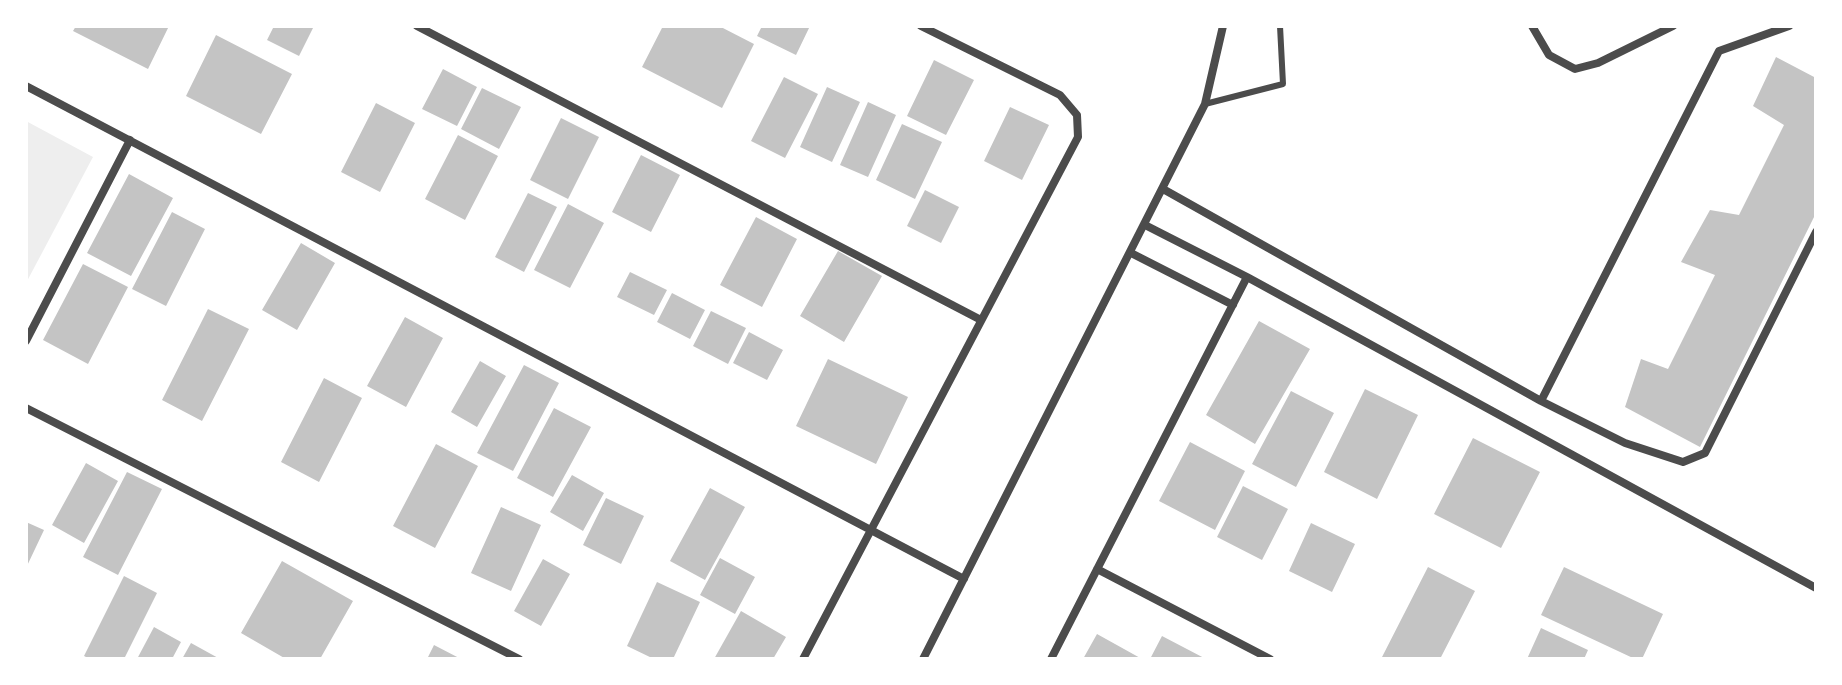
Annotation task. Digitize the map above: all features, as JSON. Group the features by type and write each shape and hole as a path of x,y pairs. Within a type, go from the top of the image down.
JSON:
{"street":[{"path":"417,26 981,320"},
{"path":"803,659 1078,137 1077,115 1060,95 921,26"},
{"path":"923,659 1205,104 1223,26"},
{"path":"1532,26 1549,55 1575,69 1598,63 1673,26"},
{"path":"1541,401 1719,51 1789,26"},
{"path":"26,86 964,579"},
{"path":"26,341 130,140"},
{"path":"1163,189 1541,401 1625,443 1683,462 1705,453 1816,232"},
{"path":"1145,225 1247,277 1816,588"},
{"path":"1131,253 1233,305"},
{"path":"1051,659 1247,277"},
{"path":"26,408 519,659"},
{"path":"1097,569 1270,659"}],"lane":[{"path":"1205,104 1283,84 1280,26"}],"shaded area":[{"path":"26,121 93,157 26,283"}],"building":[{"path":"76,26 169,26 148,69 73,31"},
{"path":"274,26 314,26 299,56 267,40"},
{"path":"663,26 719,26 754,44 722,108 642,67"},
{"path":"762,26 810,26 796,55 757,36"},
{"path":"216,35 292,74 261,134 186,96"},
{"path":"1776,57 1816,78 1816,213 1700,447 1625,407 1641,359 1668,369 1715,275 1681,262 1710,210 1739,215 1784,125 1753,106"},
{"path":"934,60 974,80 946,135 907,116"},
{"path":"443,69 477,87 457,126 422,109"},
{"path":"784,77 818,94 785,158 751,141"},
{"path":"827,87 860,102 832,162 800,147"},
{"path":"482,88 521,107 499,149 461,129"},
{"path":"868,102 896,115 868,177 840,165"},
{"path":"376,103 415,123 380,192 341,172"},
{"path":"1010,107 1049,125 1022,180 984,161"},
{"path":"561,118 599,137 568,199 530,180"},
{"path":"902,124 942,142 915,199 876,180"},
{"path":"458,135 498,156 465,220 425,199"},
{"path":"641,155 680,175 651,232 612,212"},
{"path":"129,174 173,198 131,276 87,253"},
{"path":"925,190 959,207 941,243 907,226"},
{"path":"528,193 557,207 524,272 495,257"},
{"path":"568,204 604,223 570,288 534,270"},
{"path":"172,212 205,229 166,306 132,289"},
{"path":"756,217 797,239 762,307 720,285"},
{"path":"301,243 335,263 297,330 262,310"},
{"path":"838,251 882,276 844,342 800,316"},
{"path":"83,264 128,287 88,364 43,340"},
{"path":"630,272 667,290 654,315 617,297"},
{"path":"672,293 705,310 690,339 657,322"},
{"path":"208,309 249,329 202,421 162,400"},
{"path":"711,311 746,328 728,364 693,346"},
{"path":"405,317 443,338 406,407 367,386"},
{"path":"1259,321 1310,349 1255,444 1206,415"},
{"path":"749,332 783,350 767,380 733,363"},
{"path":"828,359 908,397 876,464 796,426"},
{"path":"480,361 506,376 477,427 451,412"},
{"path":"524,365 559,383 513,471 477,453"},
{"path":"324,378 362,398 319,482 281,462"},
{"path":"1365,389 1418,415 1377,499 1324,472"},
{"path":"1291,391 1334,413 1296,487 1252,464"},
{"path":"554,408 591,427 553,497 517,478"},
{"path":"1473,438 1540,472 1501,548 1434,514"},
{"path":"1190,442 1245,471 1215,530 1159,501"},
{"path":"436,444 478,466 435,548 393,526"},
{"path":"86,463 118,481 84,543 52,525"},
{"path":"127,472 162,489 118,575 83,557"},
{"path":"572,475 604,493 583,531 550,512"},
{"path":"1243,486 1288,509 1262,560 1217,537"},
{"path":"710,488 745,507 705,580 670,561"},
{"path":"606,498 644,516 621,564 583,545"},
{"path":"501,507 541,525 511,591 471,573"},
{"path":"26,522 44,530 26,568"},
{"path":"1311,523 1355,544 1332,592 1289,571"},
{"path":"720,558 755,577 735,614 700,595"},
{"path":"543,559 570,574 541,626 514,611"},
{"path":"282,561 353,601 320,659 286,659 241,633"},
{"path":"1428,567 1475,591 1440,659 1381,659"},
{"path":"1564,567 1663,614 1642,659 1635,659 1541,615"},
{"path":"124,576 157,593 124,659 90,659 84,656"},
{"path":"657,582 700,602 673,659 654,659 627,646"},
{"path":"741,611 786,637 773,659 714,659"},
{"path":"154,627 181,642 172,659 137,659"},
{"path":"1541,628 1588,650 1584,659 1527,659"},
{"path":"1097,634 1142,659 1083,659"},
{"path":"1162,636 1206,659 1150,659"},
{"path":"191,643 220,659 182,659"},
{"path":"434,645 461,659 427,659"}]}
